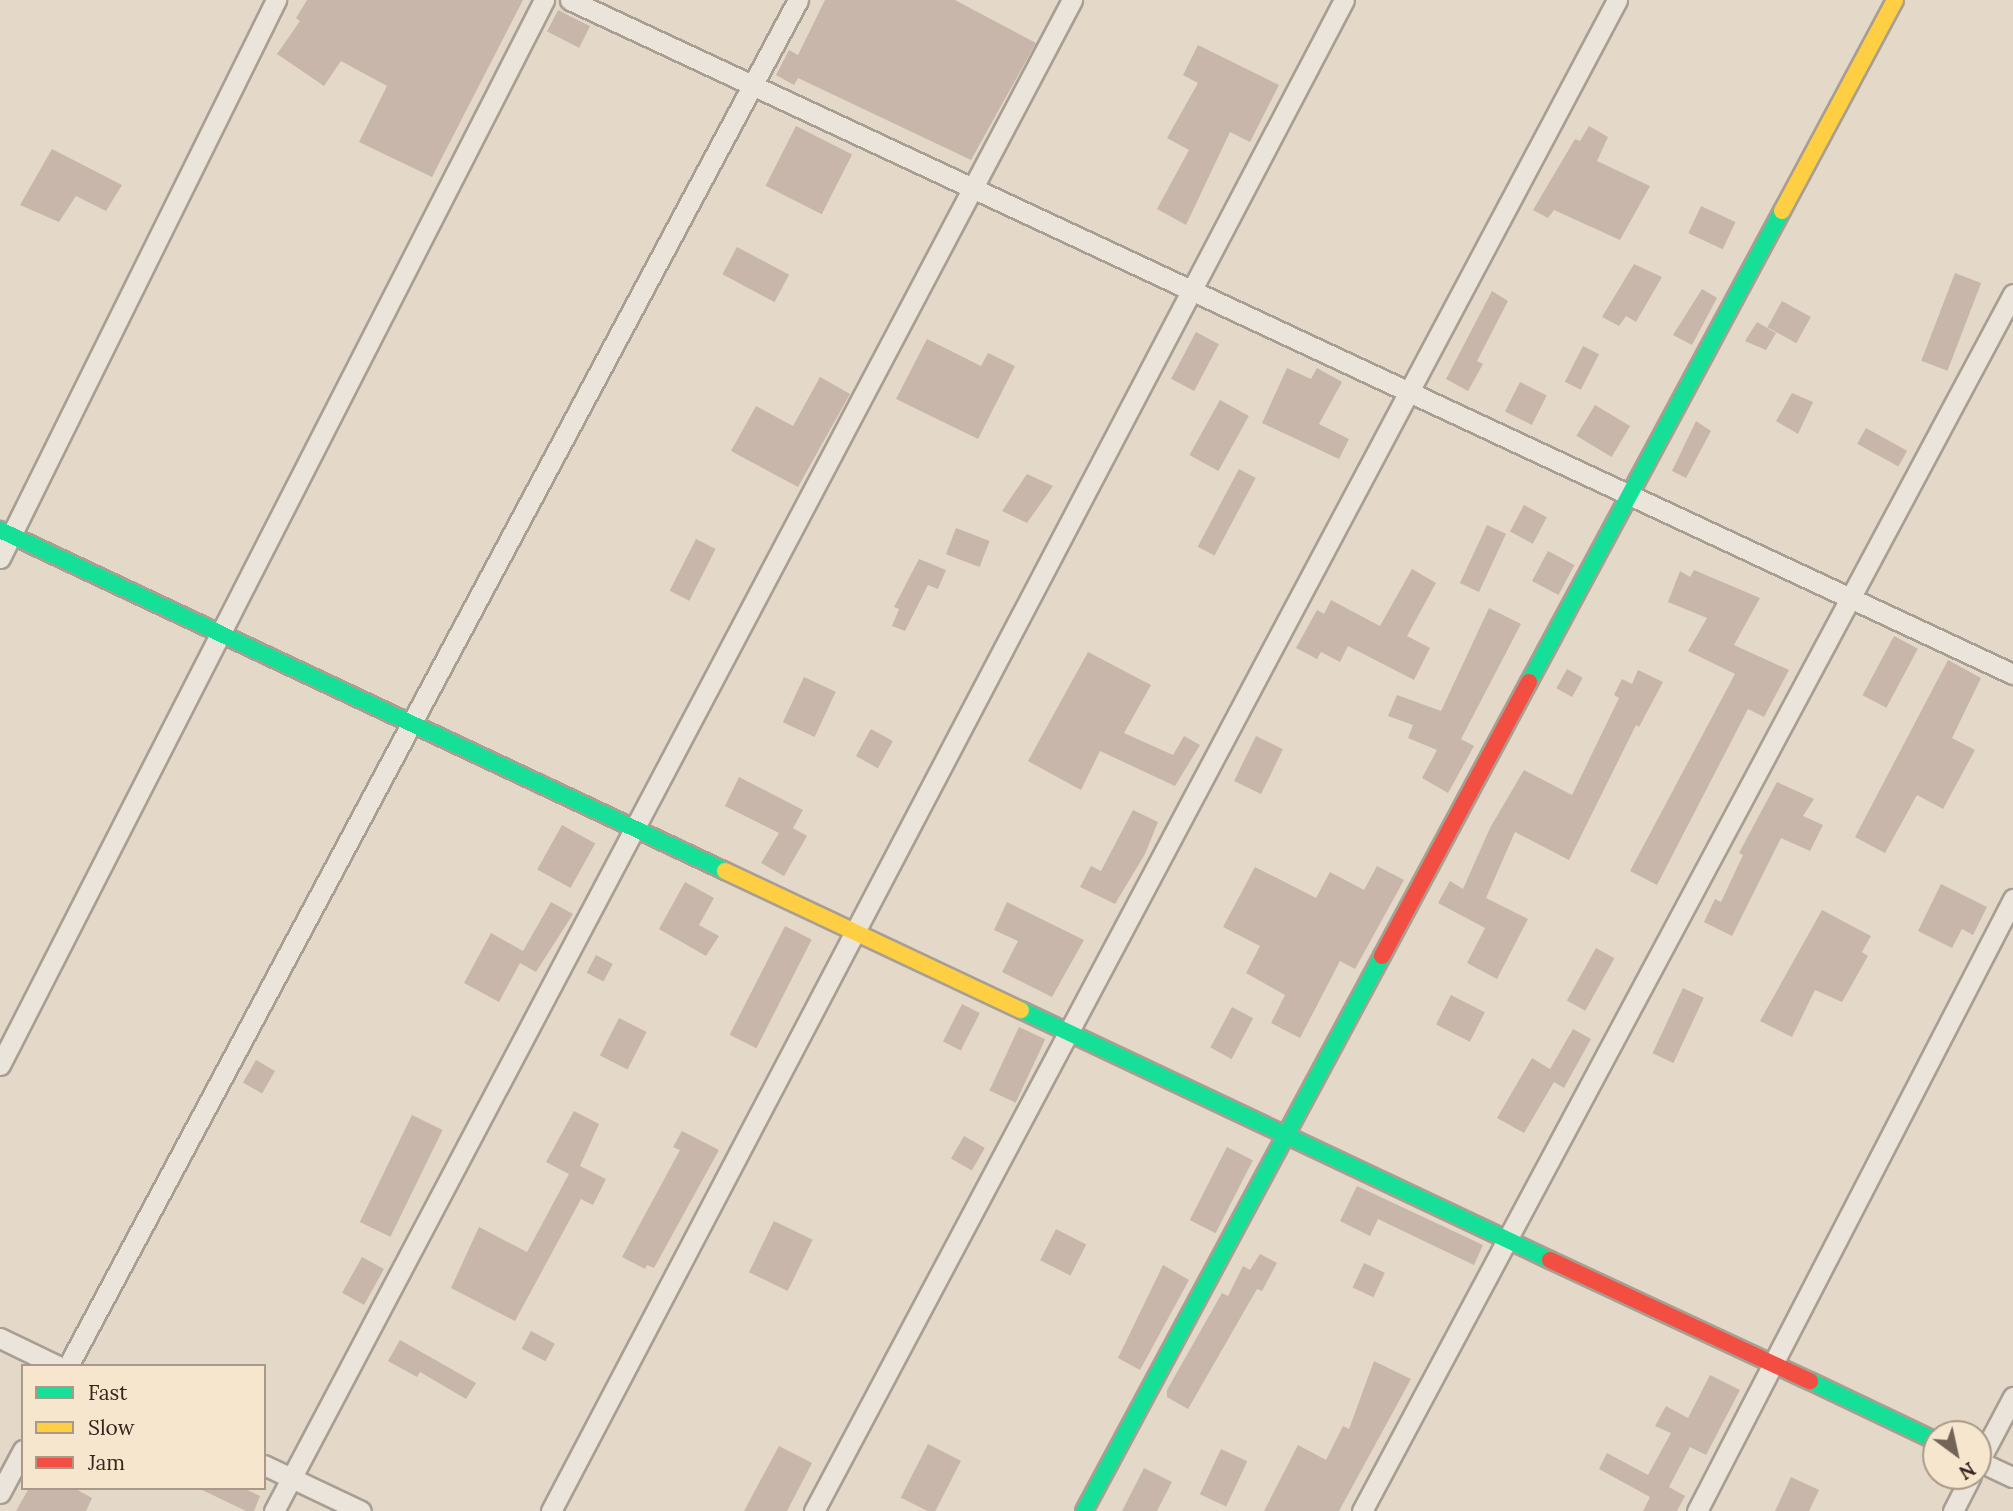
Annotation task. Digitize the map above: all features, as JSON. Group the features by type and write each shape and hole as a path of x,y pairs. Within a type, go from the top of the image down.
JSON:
{"street":[{"path":"0,558 6,533 276,0"},
{"path":"0,1065 544,0"},
{"path":"570,0 973,191 2013,674"},
{"path":"69,1364 798,0"},
{"path":"274,1511 637,830 1072,0"},
{"path":"551,1511 856,935 1344,0"},
{"path":"814,1511 1066,1032 1617,0"},
{"path":"1084,1511 1290,1135 1895,0"},
{"path":"1362,1511 2013,294"},
{"path":"6,533 1922,1434"},
{"path":"1697,1511 2013,900"},
{"path":"0,1338 54,1364"},
{"path":"1992,1437 2013,1397"},
{"path":"0,1493 21,1454"},
{"path":"266,1466 360,1511"},
{"path":"1992,1471 2013,1477"},
{"path":"1953,1511 1964,1490"}],"building":[{"path":"307,0 523,0 432,177 359,142 387,86 341,61 324,86 277,54 300,21 296,18"},
{"path":"825,0 955,0 1036,43 971,160 798,78 794,85 776,75 789,50 798,55"},
{"path":"558,10 590,26 579,48 547,31"},
{"path":"1198,45 1279,85 1250,142 1230,132 1186,225 1157,209 1189,150 1167,138 1198,83 1183,75"},
{"path":"796,126 852,155 822,214 766,186"},
{"path":"1589,126 1608,137 1597,161 1650,186 1620,240 1554,210 1548,218 1533,210 1575,139 1580,141"},
{"path":"52,149 122,185 106,211 76,196 59,222 20,205"},
{"path":"1701,206 1735,222 1723,249 1688,233"},
{"path":"737,247 789,275 775,302 722,274"},
{"path":"1634,264 1662,277 1636,322 1626,316 1619,326 1602,317"},
{"path":"1955,273 1981,283 1947,371 1921,361"},
{"path":"1702,289 1717,298 1692,345 1673,335"},
{"path":"1492,291 1508,301 1477,361 1483,364 1468,391 1446,379"},
{"path":"1782,301 1811,317 1796,343 1767,327"},
{"path":"1757,322 1776,333 1766,350 1745,341"},
{"path":"1196,332 1219,344 1194,391 1171,379"},
{"path":"927,339 981,366 988,353 1015,366 978,439 896,399"},
{"path":"1583,346 1599,354 1581,390 1565,382"},
{"path":"1287,368 1311,379 1317,368 1342,382 1319,424 1349,439 1339,459 1262,423"},
{"path":"820,377 850,394 798,487 731,451 756,406 793,426"},
{"path":"1520,382 1547,396 1532,425 1505,411"},
{"path":"1792,393 1813,402 1798,434 1776,421"},
{"path":"1220,400 1249,416 1218,471 1189,455"},
{"path":"1595,405 1630,426 1612,457 1576,436"},
{"path":"1696,421 1711,431 1686,478 1672,471"},
{"path":"1866,428 1907,451 1898,467 1857,444"},
{"path":"1239,469 1256,478 1214,556 1198,547"},
{"path":"1027,474 1053,486 1027,523 1002,511"},
{"path":"1524,505 1547,517 1533,544 1510,531"},
{"path":"1487,525 1506,534 1479,592 1460,583"},
{"path":"956,528 990,541 980,567 946,554"},
{"path":"696,539 716,549 689,601 670,591"},
{"path":"1548,551 1574,565 1559,595 1532,581"},
{"path":"919,559 946,570 938,589 928,585 905,631 892,626 899,609 894,607"},
{"path":"1412,569 1436,583 1407,636 1430,648 1414,680 1348,646 1340,662 1321,652 1317,659 1296,648 1317,610 1324,614 1331,600 1380,626"},
{"path":"1694,570 1760,598 1734,645 1789,670 1764,717 1748,709 1657,885 1630,871 1735,674 1688,651 1707,618 1668,602 1680,571 1690,577"},
{"path":"1489,608 1521,624 1461,739 1474,746 1448,793 1422,778 1437,750 1408,738 1413,725 1388,716 1397,695 1441,711"},
{"path":"1894,636 1918,649 1886,708 1863,695"},
{"path":"1088,652 1151,685 1124,733 1173,755 1184,736 1200,745 1175,786 1100,751 1081,790 1028,761"},
{"path":"1948,660 1981,678 1952,738 1975,750 1943,809 1917,795 1885,853 1855,837"},
{"path":"1567,669 1583,678 1572,697 1556,688"},
{"path":"1638,670 1663,682 1639,727 1636,725 1569,860 1515,832 1486,898 1528,919 1497,979 1467,963 1485,928 1438,903 1450,881 1463,889 1490,828 1524,770 1572,795 1619,698 1614,695 1622,679 1632,684"},
{"path":"804,677 836,692 815,737 783,722"},
{"path":"871,729 893,741 878,768 856,756"},
{"path":"1256,736 1283,749 1261,794 1234,781"},
{"path":"739,777 803,810 793,828 807,836 784,876 761,863 779,833 725,806"},
{"path":"1777,782 1814,799 1803,816 1823,825 1810,851 1781,838 1732,936 1704,922 1715,899 1721,902 1743,855 1739,853"},
{"path":"1133,810 1158,822 1145,854 1115,904 1080,887 1091,866 1101,871"},
{"path":"562,825 595,843 571,888 537,870"},
{"path":"1377,866 1404,880 1355,969 1340,961 1300,1038 1271,1023 1285,995 1246,973 1260,946 1223,927 1255,867 1316,898 1330,872 1364,890"},
{"path":"685,882 714,898 699,925 719,936 706,956 659,929"},
{"path":"1941,884 1987,907 1973,935 1962,929 1952,948 1918,931"},
{"path":"551,902 573,914 536,972 520,963 499,1002 464,983 491,933 523,951"},
{"path":"1007,902 1084,940 1052,997 1002,972 1018,941 994,930"},
{"path":"1822,910 1871,936 1862,952 1868,956 1842,1002 1815,990 1792,1037 1760,1021"},
{"path":"785,926 812,940 756,1048 730,1035"},
{"path":"1596,948 1614,958 1585,1011 1567,1000"},
{"path":"596,955 613,964 603,982 587,973"},
{"path":"1683,988 1704,998 1673,1063 1653,1053"},
{"path":"1451,995 1485,1012 1470,1042 1436,1024"},
{"path":"962,1004 980,1013 961,1051 943,1041"},
{"path":"1232,1007 1253,1018 1232,1059 1210,1048"},
{"path":"619,1018 647,1032 628,1069 600,1055"},
{"path":"1019,1027 1045,1039 1016,1103 989,1090"},
{"path":"1573,1029 1591,1039 1564,1088 1554,1082 1524,1133 1497,1118 1532,1058 1550,1069"},
{"path":"256,1060 275,1071 262,1094 243,1083"},
{"path":"574,1111 599,1124 580,1166 606,1179 593,1205 581,1199 515,1321 451,1288 479,1227 527,1252 569,1174 546,1162"},
{"path":"412,1115 443,1130 390,1237 360,1222"},
{"path":"682,1131 719,1150 654,1268 647,1265 645,1269 622,1257 680,1150 673,1147"},
{"path":"964,1136 985,1148 972,1171 951,1159"},
{"path":"1227,1147 1253,1160 1216,1233 1190,1220"},
{"path":"1357,1186 1483,1245 1474,1265 1378,1219 1370,1236 1340,1221"},
{"path":"774,1221 813,1240 788,1291 749,1272"},
{"path":"1056,1229 1086,1244 1070,1276 1040,1260"},
{"path":"1260,1254 1277,1263 1262,1291 1257,1289 1188,1409 1167,1397 1167,1390 1222,1293 1228,1296 1243,1266 1250,1270"},
{"path":"362,1257 384,1269 364,1305 342,1293"},
{"path":"1364,1263 1385,1273 1373,1297 1353,1287"},
{"path":"1163,1265 1189,1280 1140,1370 1118,1358"},
{"path":"531,1331 555,1344 545,1361 522,1349"},
{"path":"400,1340 476,1383 466,1399 420,1372 417,1377 388,1361"},
{"path":"1374,1361 1411,1379 1339,1511 1264,1511 1298,1445 1326,1460 1343,1426 1349,1429"},
{"path":"1710,1375 1740,1390 1706,1455 1690,1447 1669,1487 1685,1496 1677,1511 1643,1511 1650,1497 1599,1469 1607,1453 1648,1475 1671,1433 1655,1426 1666,1406 1688,1418"},
{"path":"928,1444 961,1461 935,1511 927,1511 901,1497"},
{"path":"779,1446 812,1463 787,1511 744,1511"},
{"path":"1221,1449 1247,1461 1226,1507 1200,1494"},
{"path":"1144,1468 1172,1482 1157,1511 1122,1511"},
{"path":"1791,1477 1819,1490 1809,1511 1775,1511"},
{"path":"28,1490 78,1490 92,1498 86,1511 16,1511"},
{"path":"202,1490 247,1490 260,1496 254,1511 246,1511"}],"traffic: fast":[{"path":"1529,682 1782,211"},
{"path":"0,530 725,871"},
{"path":"1084,1511 1382,956"},
{"path":"1021,1010 1550,1260"},
{"path":"1810,1381 1922,1434"}],"traffic: slow":[{"path":"1782,211 1895,0"},
{"path":"725,871 1021,1010"}],"traffic: jam":[{"path":"1382,956 1529,682"},
{"path":"1550,1260 1810,1381"}]}
